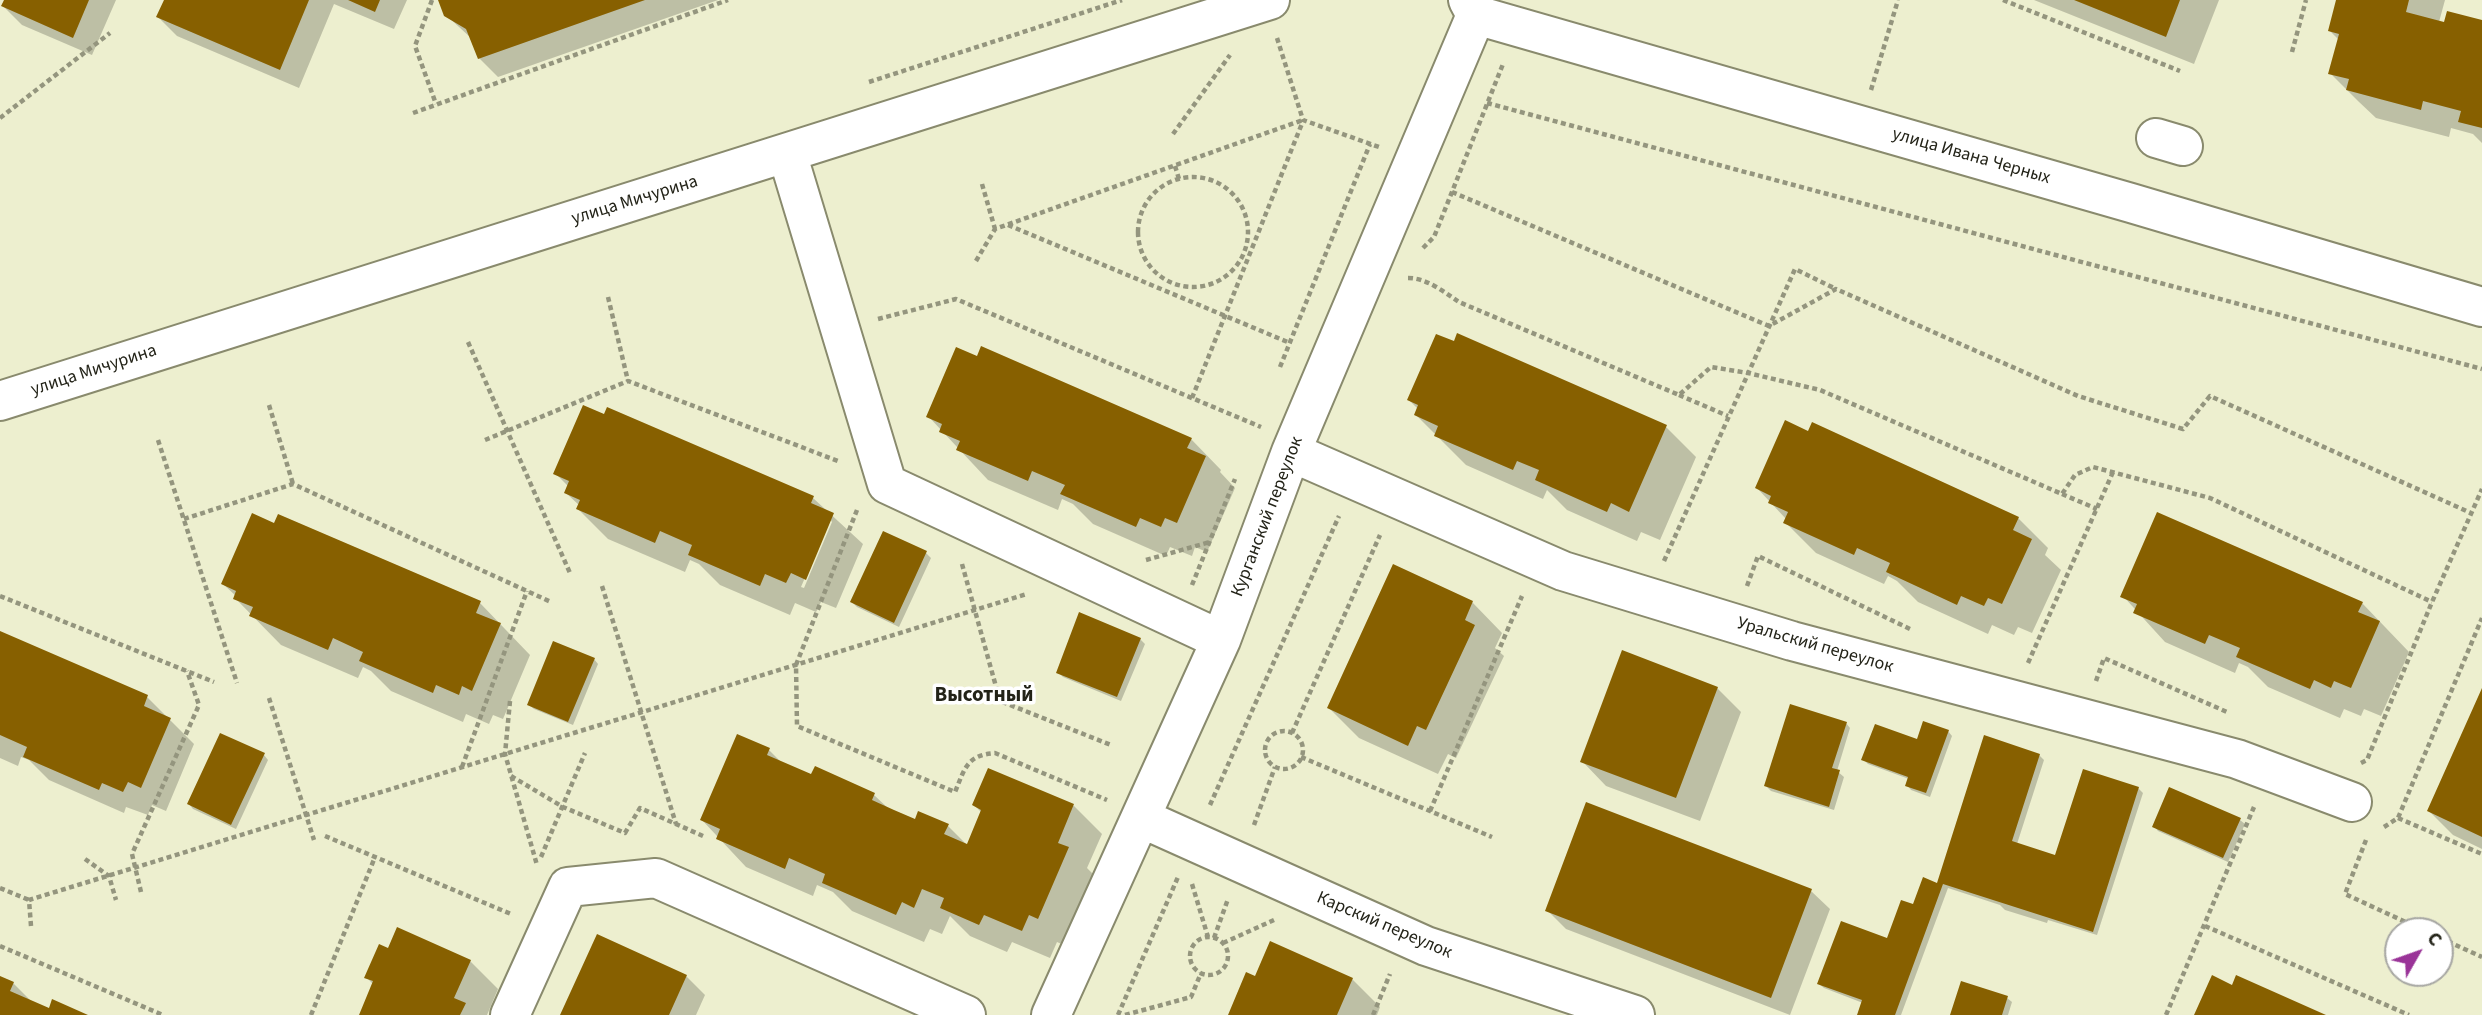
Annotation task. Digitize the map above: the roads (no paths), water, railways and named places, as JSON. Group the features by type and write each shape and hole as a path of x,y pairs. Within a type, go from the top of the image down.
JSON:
{"street":[{"name":"улица Ивана Черных","path":"1472,8 1860,125 2302,243 2482,307"},
{"name":"Курганский переулок","path":"1051,1015 1124,809 1221,640 1294,445 1416,161 1472,8"},
{"name":"улица Мичурина","path":"0,401 787,153 1273,17"},
{"path":"787,153 887,484 1221,640"},
{"name":"Уральский переулок","path":"1294,445 1355,480 1563,570 1792,641 2238,759 2352,802"},
{"name":"Карский переулок","path":"1124,809 1426,946 1635,1015"},
{"path":"510,1015 568,887 656,878 967,1015"}],"district":[{"name":"Высотный","path":"984,696"}]}
